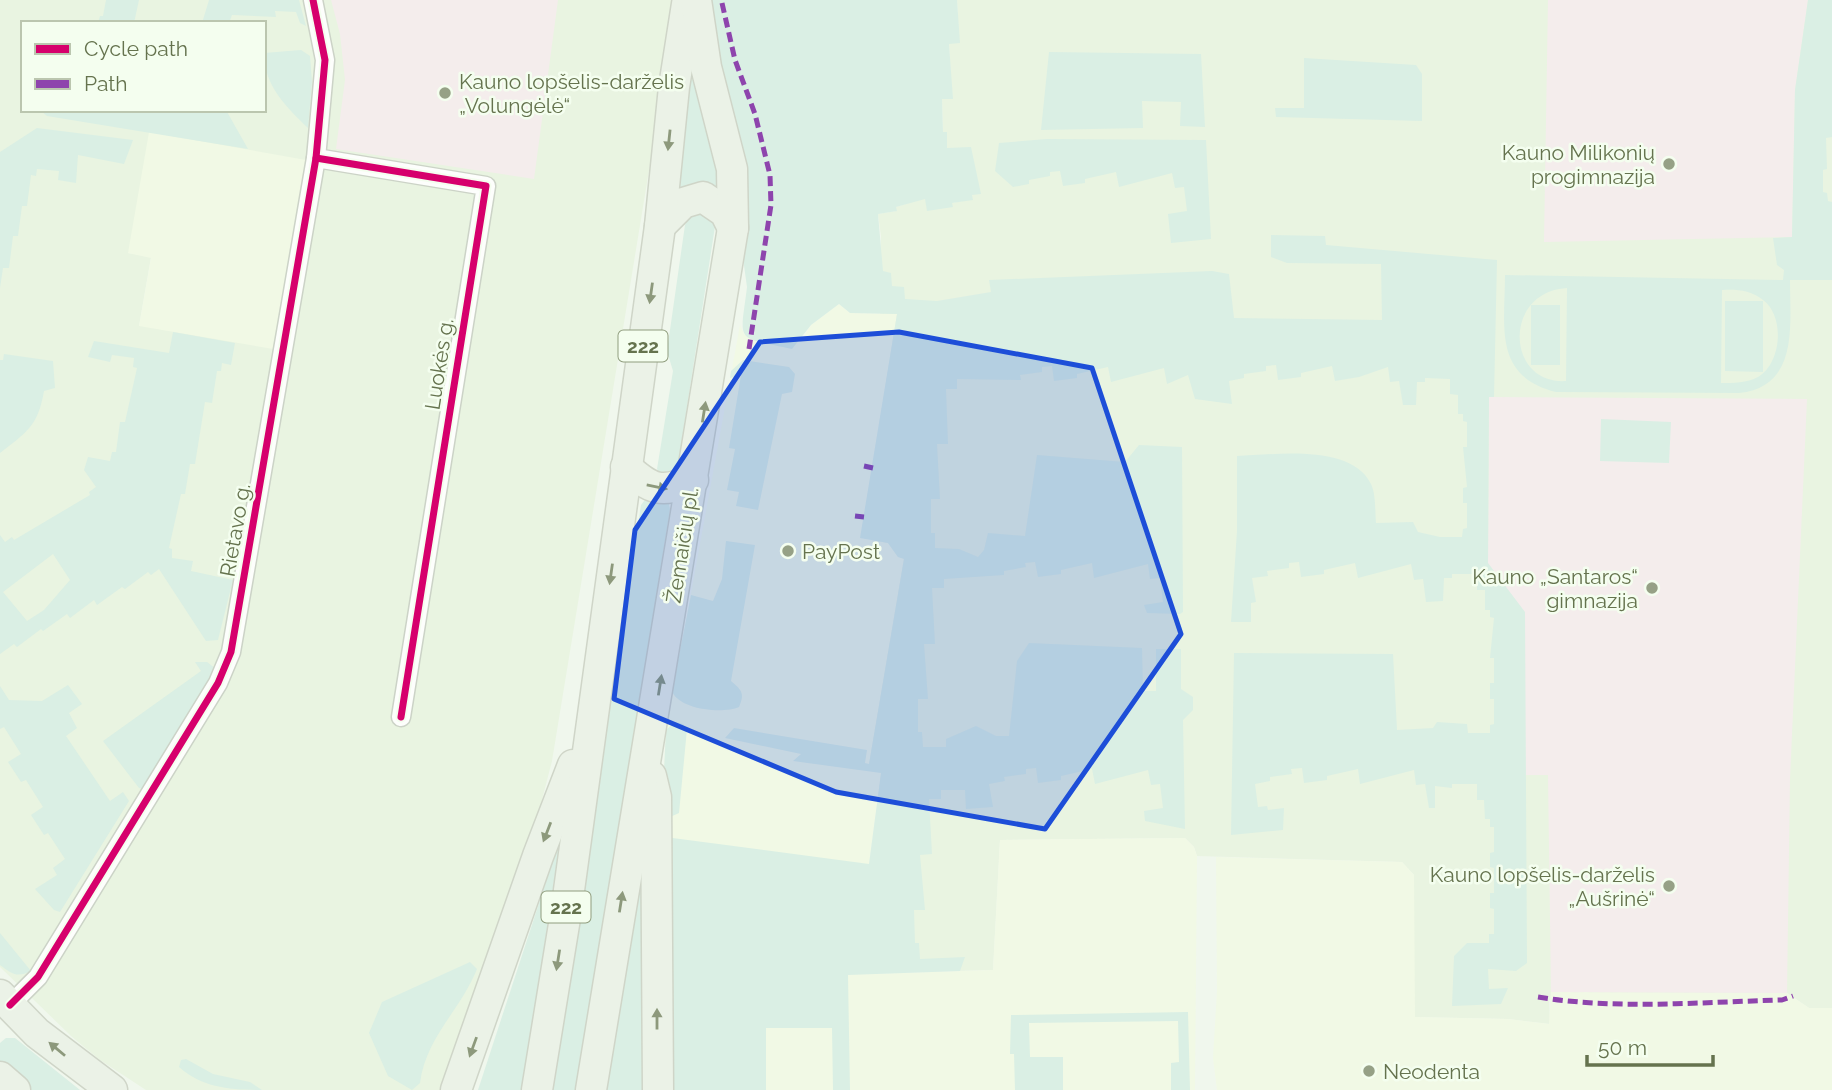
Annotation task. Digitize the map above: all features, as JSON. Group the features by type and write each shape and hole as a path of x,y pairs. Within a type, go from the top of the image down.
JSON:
{"main road":[{"name":"222","path":"537,1090 566,912 660,226 674,87 688,0"},
{"name":"Žemaičių pl.","path":"591,1090 645,752 656,710 733,228 732,169 704,57 696,0"},
{"path":"660,226 683,203 703,197 725,212 733,228"},
{"path":"626,467 645,485 670,490 693,480"},
{"path":"456,1090 538,856 590,723"},
{"path":"645,752 656,797 658,1089"},
{"path":"3,1005 112,1090"},
{"path":"0,1077 15,1090"}],"street":[{"name":"Rietavo g.","path":"3,1005 38,977 218,683 231,652 316,158 325,60 313,0"},
{"name":"Luokės g.","path":"316,158 486,186 401,717"}],"highlighted area":[{"path":"899,332 1092,368 1181,634 1045,829 836,792 614,699 635,530 760,342"}],"shaded area":[{"path":"0,0 677,0 552,761 537,819 447,1090 146,1090 100,1060 71,1036 0,967","holes":["306,160 139,326 151,257 128,253"]},
{"path":"106,0 139,0 134,21 99,21 100,16 103,16"},
{"path":"209,0 299,0 306,26 300,23 296,12 275,11 276,17 232,15 230,21 203,21"},
{"name":"Kauno lopšelis-darželis „Volungėlė“","path":"331,0 558,0 534,179 336,149 345,80 340,34"},
{"path":"707,0 957,0 960,43 949,44 953,99 942,99 943,132 947,132 947,148 971,147 981,194 972,195 973,200 952,203 953,207 927,211 925,199 896,207 897,211 878,214 883,271 891,273 892,286 904,287 905,299 937,301 991,292 989,280 1212,271 1229,274 1234,318 1382,320 1381,264 1287,263 1271,257 1271,235 1325,236 1326,245 1497,260 1494,397 1489,397 1488,563 1525,612 1527,963 1516,971 1488,969 1489,989 1508,988 1501,1004 1452,1006 1454,956 1467,943 1489,943 1489,934 1494,934 1494,909 1490,908 1490,893 1494,893 1494,868 1490,867 1490,853 1494,852 1494,827 1490,827 1490,819 1485,819 1484,800 1477,800 1477,784 1452,784 1452,788 1435,786 1435,808 1429,808 1425,784 1416,785 1414,770 1360,784 1358,769 1327,776 1327,780 1304,783 1302,768 1291,769 1292,774 1270,777 1270,781 1255,784 1258,807 1267,806 1268,810 1284,808 1283,830 1231,835 1234,653 1393,654 1397,730 1433,728 1437,722 1467,724 1468,733 1490,733 1490,725 1494,724 1494,699 1490,699 1490,683 1494,683 1494,658 1490,658 1494,618 1490,617 1490,610 1485,610 1485,590 1477,590 1477,574 1452,574 1452,578 1444,578 1443,601 1426,602 1423,579 1414,580 1411,564 1358,578 1355,563 1324,570 1324,574 1301,577 1299,562 1289,563 1289,568 1267,571 1268,576 1252,578 1256,602 1251,603 1251,622 1231,622 1237,531 1237,456 1310,454 1347,462 1361,471 1373,488 1376,523 1413,522 1418,532 1440,537 1462,537 1463,529 1467,528 1467,503 1463,503 1463,488 1467,487 1463,447 1467,447 1467,422 1463,421 1463,414 1458,414 1458,395 1450,394 1450,379 1425,378 1425,382 1417,382 1416,405 1403,405 1399,381 1390,382 1388,367 1359,377 1335,381 1332,366 1301,373 1301,377 1278,380 1276,365 1266,366 1266,371 1244,374 1244,378 1229,381 1232,404 1195,399 1188,375 1167,384 1164,368 1111,382 1108,367 1077,374 1077,378 1054,381 1052,366 1042,367 1042,372 1020,375 1021,380 957,379 957,389 946,389 948,444 937,444 940,499 931,499 931,533 935,533 935,548 959,549 978,557 984,550 988,533 1025,536 1037,455 1125,462 1139,445 1182,447 1183,612 1147,613 1144,605 1163,602 1160,578 1150,579 1148,564 1094,578 1092,563 1061,570 1061,574 1038,577 1035,562 1025,563 1026,567 1004,571 1004,575 944,579 944,588 932,588 935,644 924,644 928,699 918,699 918,732 922,732 923,747 946,747 946,739 976,726 996,736 1009,736 1017,661 1029,643 1142,648 1143,691 1156,691 1156,649 1181,649 1181,689 1193,697 1193,710 1183,720 1185,829 1145,821 1144,811 1163,808 1160,784 1151,785 1148,770 1095,784 1092,769 1061,776 1061,780 1038,783 1036,768 1026,769 1026,774 1004,777 1005,781 989,784 993,807 966,809 965,790 941,790 941,799 929,799 932,854 920,855 925,910 914,910 915,943 919,943 920,959 965,957 960,971 848,975 850,1090 833,1090 832,1028 766,1028 766,1090 673,1090 665,837 869,864 881,773 793,761 801,754 725,738 734,728 867,750 865,763 869,764 904,559 898,557 888,543 860,538 897,314 850,313 839,304 811,325 792,349 760,342 745,335 743,319 747,287"},
{"path":"957,0 1832,0 1832,1008 1809,1008 1787,993 1549,1000 1550,1024 1508,1019 1414,1017 1414,875 1402,862 1197,856 1194,847 1185,838 1000,840 993,970 914,972 869,764 879,437 881,236 878,214 896,211 896,207 925,198 952,206 952,203 972,199 947,148 947,133 943,132 942,99 952,98 949,43 959,43"},
{"name":"Kauno Milikonių progimnazija","path":"1548,0 1808,0 1795,90 1792,237 1544,242"},
{"path":"1808,0 1832,0 1832,137 1826,138 1827,169 1823,170 1823,192 1827,193 1828,201 1832,202 1832,280 1790,280 1790,334 1787,351 1782,366 1772,379 1758,388 1739,393 1556,392 1536,385 1521,374 1512,362 1507,347 1505,275 1783,280 1784,270 1777,265 1773,238 1792,237 1795,90","holes":["1567,288 1566,381 1546,378 1532,369 1523,354 1520,338 1522,320 1531,305 1546,293","1722,290 1754,294 1770,307 1775,317 1778,339 1776,351 1766,370 1758,377 1735,383 1721,383"]},
{"path":"301,50 310,56 312,82 308,128 277,94 266,68 266,53"},
{"path":"1049,52 1201,54 1205,127 1180,126 1181,102 1142,101 1143,128 1041,130"},
{"path":"1304,58 1416,65 1422,74 1422,121 1276,117 1275,108 1304,108"},
{"path":"695,79 723,189 680,191 677,184 689,80"},
{"path":"42,112 227,112 248,149 47,116"},
{"path":"37,128 133,140 124,164 78,155 76,183 58,180 59,171 37,169 36,176 31,175 27,206 22,206 18,236 13,236 9,268 3,268 0,288 0,152"},
{"path":"149,132 306,160 273,349 139,326 151,258 128,253"},
{"path":"1047,139 1206,140 1211,239 1171,243 1168,214 1187,211 1184,187 1175,188 1172,173 1119,187 1116,172 1085,179 1085,183 1063,186 1060,171 1029,180 1029,184 1013,187 995,171 999,143"},
{"path":"695,207 716,220 677,471 660,475 657,469 673,371 667,351 685,225"},
{"path":"1725,301 1763,301 1763,372 1725,371"},
{"path":"839,304 850,313 897,314 861,538 888,543 898,557 904,558 869,764 882,767 869,864 870,974 993,970 1000,840 1185,838 1194,847 1197,856 1195,1090 673,1090 664,770 666,730 740,325 744,334 800,343 811,325"},
{"path":"1531,305 1560,305 1560,365 1531,365"},
{"path":"173,332 235,343 231,365 222,363 221,371 217,371 212,403 205,402 195,464 190,464 185,494 181,494 169,548 172,549 172,558 193,561 191,571 233,580 218,640 206,641 159,569 151,575 148,572 125,589 122,587 97,605 94,600 70,618 67,614 17,647 14,644 0,654 0,535 5,542 12,537 14,540 90,495 89,492 96,487 84,470 88,457 110,461 112,452 116,452 120,422 125,422 137,368 133,367 134,358 112,355 110,362 88,357 94,341 169,353","holes":["53,554 70,580 44,610 27,621 3,592"]},
{"path":"4,354 53,361 55,388 44,391 35,420 0,453 0,360 3,360"},
{"path":"743,360 789,367 795,374 792,392 782,394 758,510 736,506 739,492 727,490 735,449 729,448 741,375 730,378 731,371"},
{"name":"Kauno „Santaros“ gimnazija","path":"1489,397 1807,399 1790,779 1787,993 1551,992 1548,775 1525,775 1525,735 1488,563"},
{"path":"1601,419 1671,422 1669,463 1600,461"},
{"path":"648,496 668,500 670,509 578,1090 549,1090 641,505"},
{"path":"726,541 755,545 731,681 740,690 742,699 739,707 732,709 702,709 683,702 672,691 691,595 713,601 722,579"},
{"path":"195,662 207,662 216,669 143,789 139,788 103,741 201,671"},
{"path":"68,685 82,704 69,713 77,728 66,736 110,801 123,792 129,801 60,912 54,910 35,889 57,875 53,868 65,859 48,833 44,835 31,815 43,807 26,780 21,782 8,762 21,754 4,727 0,729 0,686 9,700 42,701"},
{"path":"675,722 683,724 687,729 679,813 668,818 664,770 666,730"},
{"path":"560,840 523,1090 478,1090 559,842"},
{"path":"641,854 649,1090 605,1090"},
{"path":"1216,857 1402,862 1414,875 1415,1017 1508,1019 1549,1024 1551,992 1787,993 1809,1008 1832,1008 1832,1090 1217,1090 1213,1058 1217,991"},
{"path":"0,933 31,971 15,974 0,965"},
{"path":"470,962 477,969 429,1052 420,1083 412,1090 388,1076 369,1033 382,1002"},
{"path":"1188,1012 1190,1090 1171,1090 1171,1063 1179,1062 1178,1021 1029,1023 1030,1057 1063,1057 1063,1090 1015,1090 1014,1054 1010,1054 1011,1015"},
{"path":"6,1038 15,1038 80,1090 31,1090 0,1062 0,1043"},
{"path":"186,1059 213,1074 250,1082 262,1090 207,1084 179,1067 181,1060"}],"marked path":[{"path":"722,3 735,60 755,114 770,175 771,205 749,349"},
{"path":"864,466 873,468"},
{"path":"855,516 864,517"},
{"path":"1538,997 1598,1003 1660,1004 1782,1000 1793,996"}],"cycle path":[{"path":"10,1005 38,977 218,683 231,652 316,158 325,60 313,0"},
{"path":"316,158 486,186 401,717"}],"place":[{"name":"Kauno lopšelis-darželis „Volungėlė“","path":"445,93"},
{"name":"Kauno Milikonių progimnazija","path":"1669,164"},
{"name":"PayPost","path":"788,551"},
{"name":"Kauno „Santaros“ gimnazija","path":"1652,588"},
{"name":"Kauno lopšelis-darželis „Aušrinė“","path":"1669,886"},
{"name":"Neodenta","path":"1369,1071"}]}
